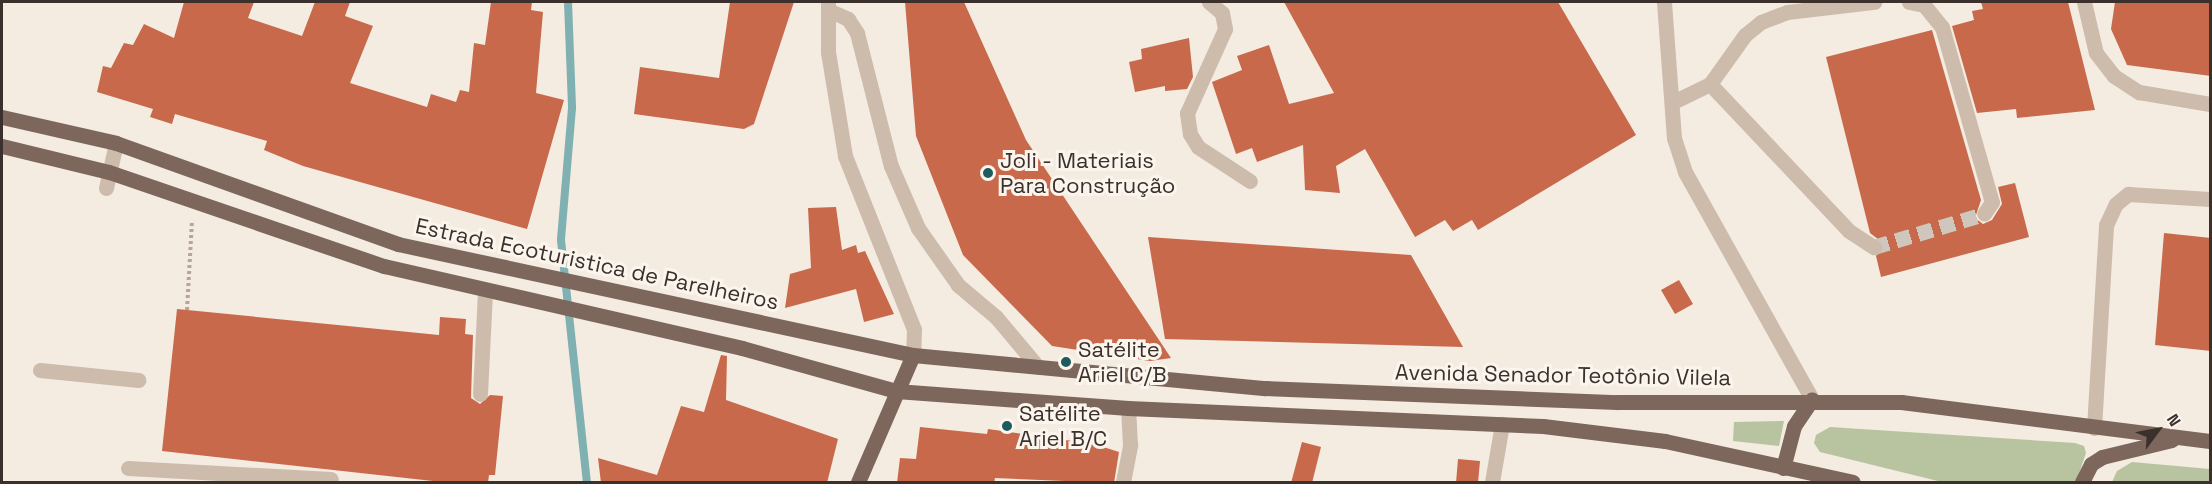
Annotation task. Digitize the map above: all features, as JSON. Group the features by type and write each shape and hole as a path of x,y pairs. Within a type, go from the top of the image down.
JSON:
{"main road":[{"name":"Estrada Ecoturistica de Parelheiros","path":"2,117 116,143 398,244 529,276 913,356"},
{"path":"2,146 109,172 384,266 528,302 742,348 896,391 1128,408 1502,424 1665,441 1853,483"},
{"name":"Avenida Senador Teotônio Vilela","path":"913,356 1265,388 1700,403 1812,399 1900,402 2211,441"},
{"path":"858,483 913,356"},
{"path":"1783,468 1794,426 1812,399"},
{"path":"2082,483 2091,464 2102,457 2186,437"}],"street":[{"path":"1209,2 1222,13 1225,29 1187,113 1190,134 1198,147 1250,181"},
{"path":"1664,2 1675,101 1674,138 1685,172 1812,399"},
{"path":"1675,101 1710,84 1745,35 1761,22 1787,12 1874,2"},
{"path":"1909,2 1924,5 1942,27 1992,202 1984,214"},
{"path":"2084,2 2096,53 2114,76 2139,92 2211,104"},
{"path":"828,6 833,100 845,156 914,329 913,356"},
{"path":"828,6 848,19 857,33 891,166 918,228 958,285 996,317 1038,367"},
{"path":"1710,84 1849,231 1874,247"},
{"path":"106,188 116,143"},
{"path":"2094,428 2106,225 2116,204 2128,194 2211,199"},
{"path":"480,394 486,291"},
{"path":"40,370 138,380"},
{"path":"1123,483 1130,445 1128,408"},
{"path":"1492,483 1502,424"},
{"path":"128,468 331,479"}],"path":[{"path":"187,310 193,199"}],"green space":[{"path":"1784,421 1779,446 1733,441 1734,422"},
{"path":"1830,427 2075,443 2084,446 2086,453 2076,482 1942,482 1820,452 1814,443 1816,435"},
{"path":"2132,462 2210,469 2210,482 2112,482 2117,471"}],"building":[{"path":"184,2 254,2 248,18 302,36 315,2 350,2 345,16 373,26 350,83 427,107 431,94 456,102 460,90 469,92 474,43 485,45 491,2 532,2 531,10 543,12 536,93 564,100 527,229 303,166 264,150 267,141 175,114 172,124 150,117 153,109 97,92 103,66 111,68 124,43 133,45 144,24 174,38"},
{"path":"730,2 794,2 754,124 744,129 634,114 640,67 719,78"},
{"name":"Joli - Materiais Para Construção","path":"905,2 964,2 1026,140 1171,358 1150,361 1052,346 963,255 916,136"},
{"path":"1284,2 1558,2 1636,135 1478,230 1472,220 1453,231 1445,220 1415,237 1365,149 1336,166 1340,193 1305,190 1303,145 1257,162 1252,148 1236,154 1212,82 1242,70 1237,56 1269,45 1289,104 1334,93"},
{"path":"1981,2 2068,2 2095,110 2017,118 2016,109 1977,113 1952,26 1974,20 1972,11 1983,9"},
{"path":"2115,2 2211,2 2211,76 2127,65 2111,29"},
{"path":"1932,30 1981,200 1975,218 1983,224 1992,220 2002,204 1998,187 2015,183 2029,237 1881,277 1876,256 1883,243 1870,233 1826,57"},
{"path":"1189,38 1193,77 1187,89 1165,91 1165,86 1135,92 1129,62 1142,59 1141,49"},
{"path":"836,207 842,250 856,245 858,253 865,251 894,314 864,322 856,289 785,308 790,274 811,268 808,208"},
{"path":"2164,233 2211,238 2211,351 2155,345"},
{"path":"1148,237 1411,255 1463,347 1165,339"},
{"path":"1679,280 1693,304 1675,314 1661,290"},
{"path":"177,309 439,335 440,317 466,319 465,334 473,335 471,398 480,404 490,395 503,396 495,475 489,475 488,483 451,483 162,451"},
{"path":"721,355 727,356 726,400 838,439 827,483 601,483 598,458 657,475 681,406 704,412"},
{"path":"920,427 987,434 988,429 1094,444 1119,452 1114,483 995,478 994,483 897,483 900,458 916,459"},
{"path":"1302,442 1321,447 1312,483 1291,483"},
{"path":"1458,459 1480,461 1478,483 1456,483"}],"waterway":[{"path":"568,2 572,108 561,240 587,482"}],"tunnel":[{"path":"1874,247 1984,214"}],"place":[{"name":"Joli - Materiais Para Construção","path":"988,173"},
{"name":"Satélite Ariel C/B","path":"1066,362"},
{"name":"Satélite Ariel B/C","path":"1007,426"}]}
